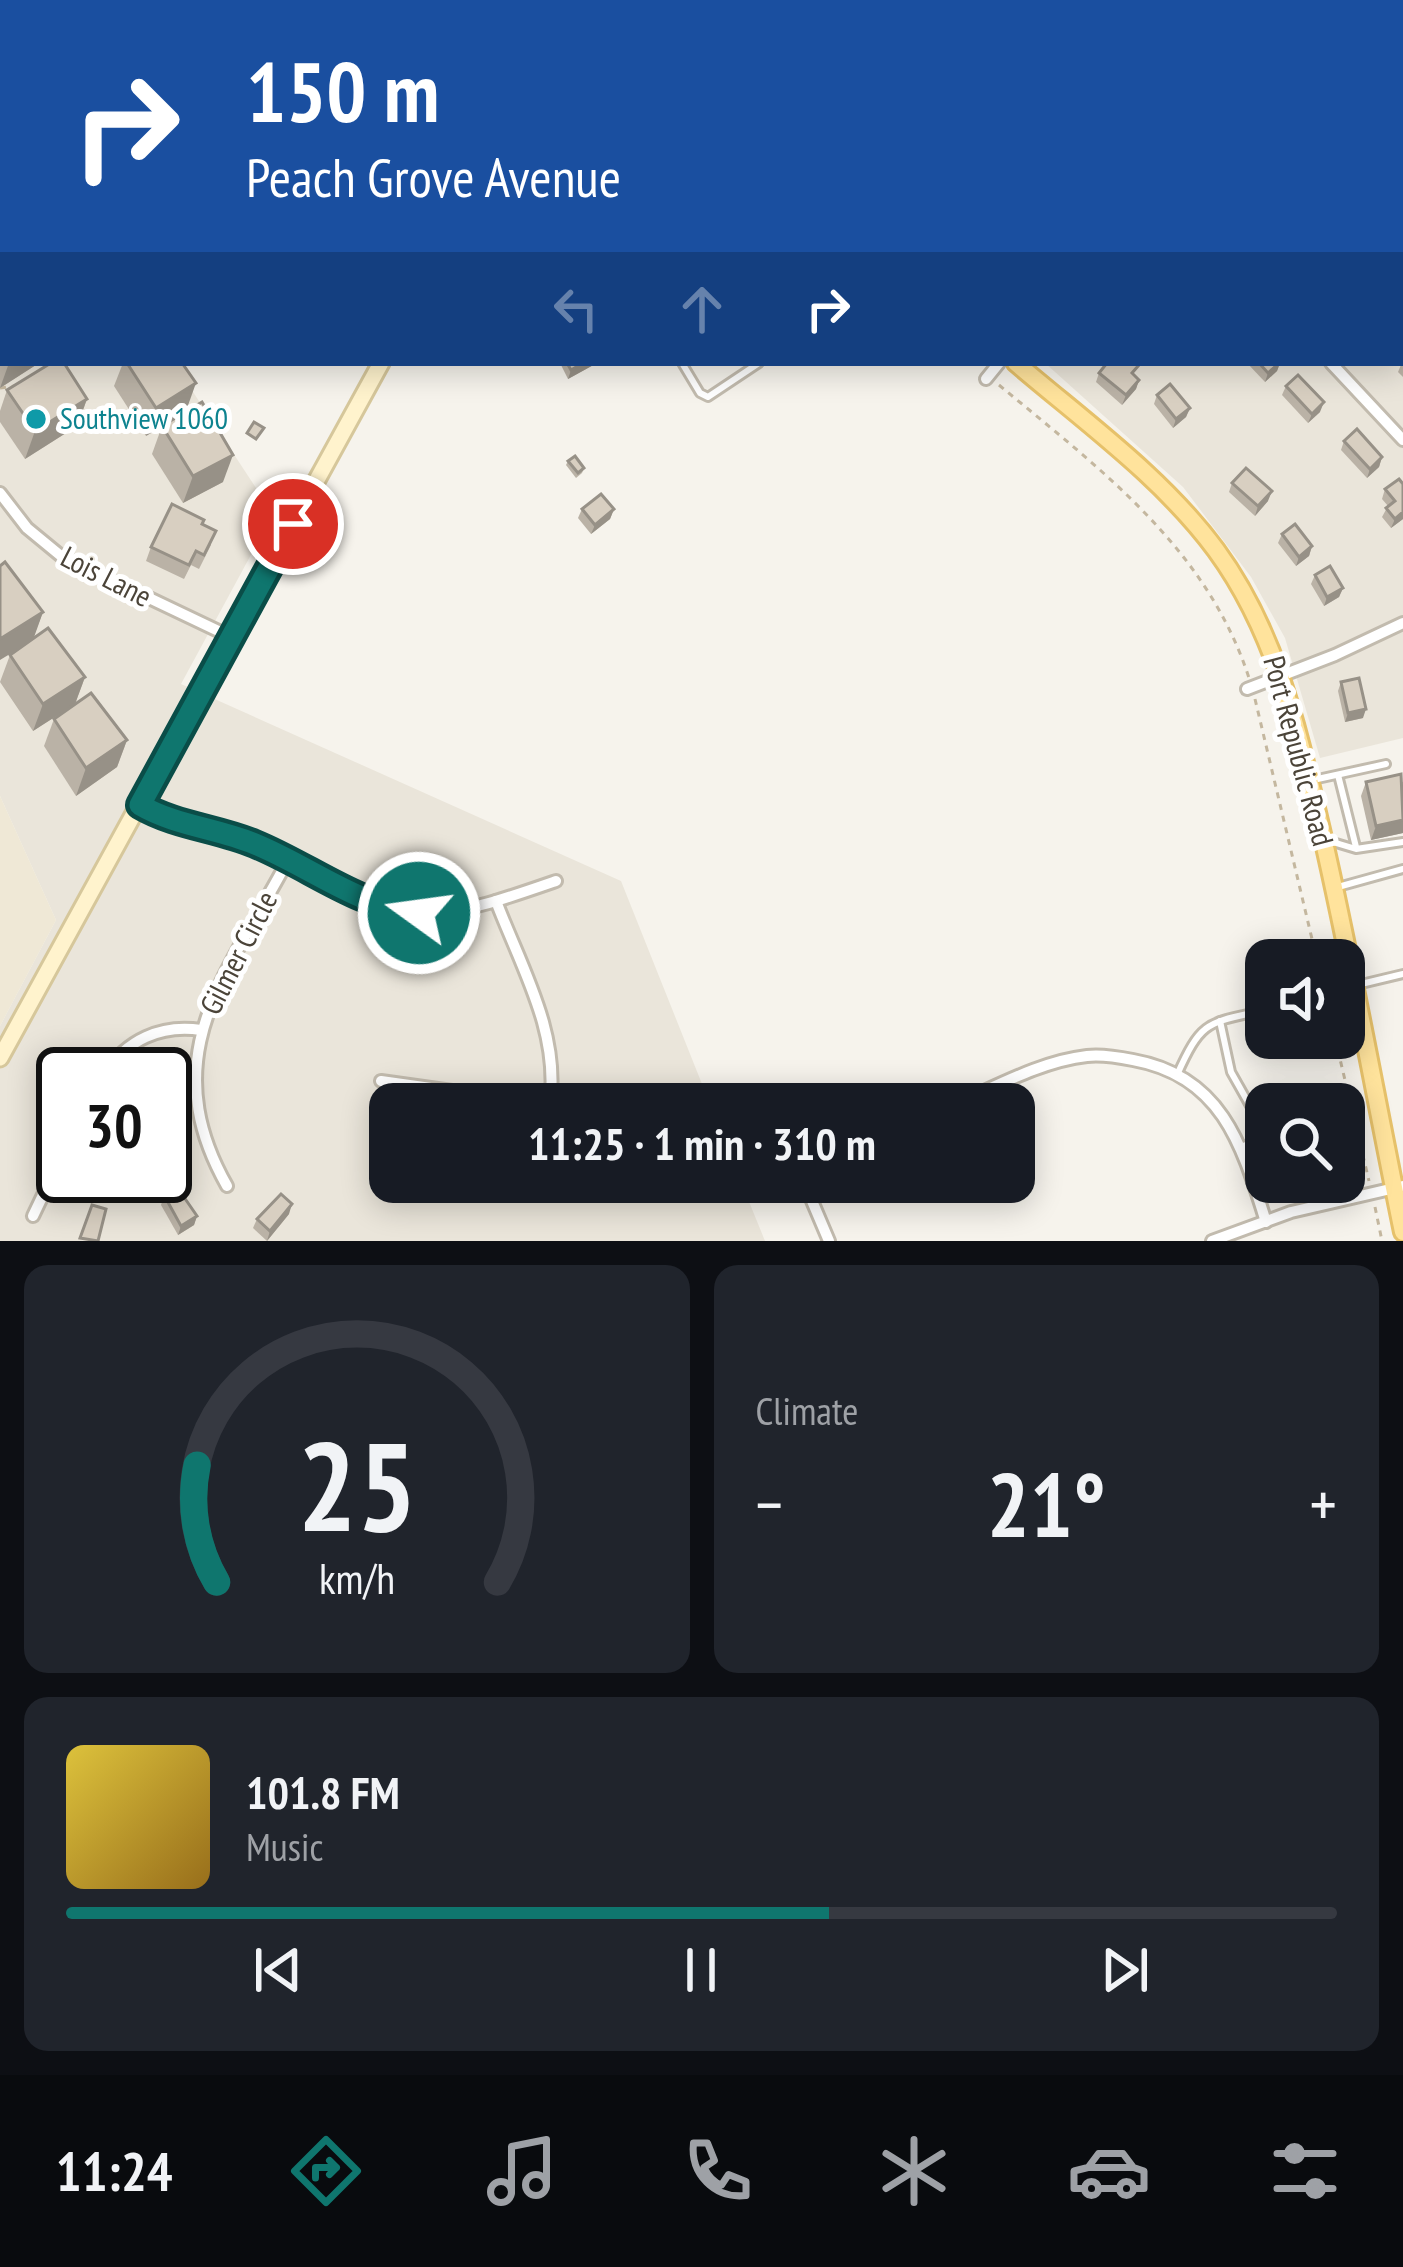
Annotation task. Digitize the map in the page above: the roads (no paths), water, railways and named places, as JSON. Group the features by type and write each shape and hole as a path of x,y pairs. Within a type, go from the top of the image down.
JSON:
{"main road":[{"path":"2,1048 379,366"},
{"name":"Port Republic Road","path":"1020,366 1145,473 1193,521 1244,592 1282,678 1346,939"},
{"name":"Port Republic Road","path":"1365,1024 1399,1188 1403,1232"}],"street":[{"path":"986,379 997,366"},
{"path":"1334,366 1403,440"},
{"name":"Lois Lane","path":"0,493 27,528 61,556 231,637"},
{"path":"1247,689 1403,623"},
{"path":"140,805 183,824 245,840 367,901 398,910 452,913 556,881"},
{"name":"Gilmer Circle","path":"226,1186 196,1112 194,1069 201,1030 288,860"},
{"path":"496,902 548,1037 551,1083"},
{"path":"130,1047 149,1035 178,1028 201,1030"},
{"path":"1007,1083 1089,1055 1145,1062 1177,1076 1207,1093 1221,1110 1240,1147 1265,1222"},
{"path":"381,1081 396,1083"},
{"path":"1212,1241 1328,1202 1399,1188"},
{"path":"33,1216 39,1203"},
{"path":"813,1203 829,1241"}],"lane":[{"path":"684,366 708,397 754,366"},
{"path":"1310,781 1386,764"},
{"path":"1338,775 1356,849"},
{"path":"1323,839 1356,849 1403,842"},
{"path":"1334,888 1403,869"},
{"path":"1365,983 1403,974"},
{"path":"1177,1076 1195,1036 1220,1021 1245,1015"},
{"path":"1220,1021 1231,1072 1245,1098"},
{"path":"1240,1147 1245,1145"}],"place":[{"name":"Southview 1060","path":"36,419"}]}
